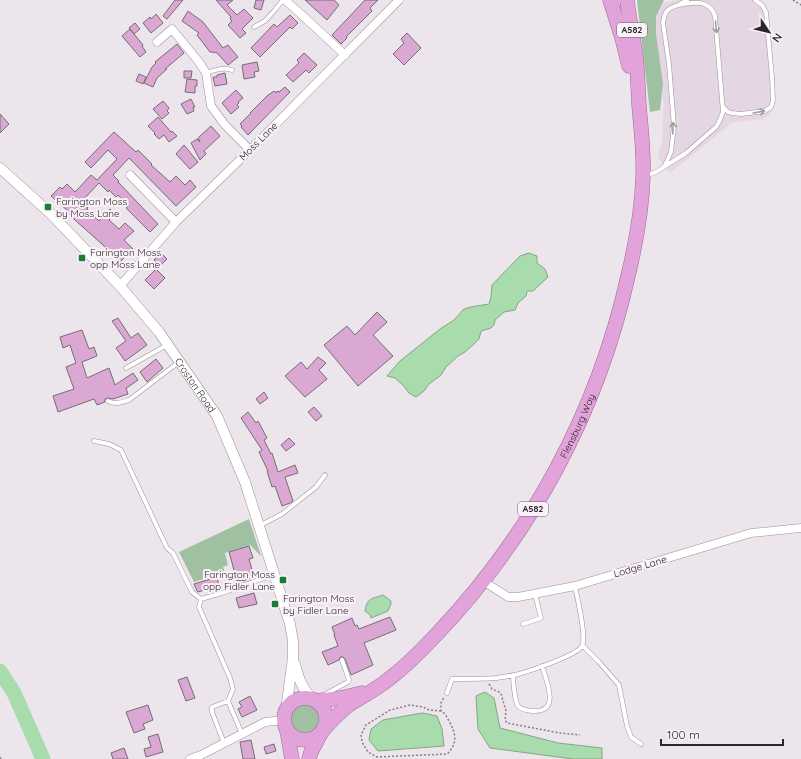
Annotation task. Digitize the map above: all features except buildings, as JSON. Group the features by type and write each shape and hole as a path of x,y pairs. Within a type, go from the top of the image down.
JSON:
{"highway":[{"name":"Flensburg Way","path":"610,0 622,38 639,106"},
{"name":"Flensburg Way","path":"322,732 344,710 379,687 401,670 435,637 484,581 517,535 545,489 569,444 592,392 625,293 641,209 643,143 639,106 637,60 627,0"},
{"name":"Flensburg Way","path":"315,700 357,694 379,687"},
{"name":"A582","path":"309,759 311,752 322,732 326,724 325,712 315,700 303,698 294,701 289,705 286,721 292,736 301,740 311,739 322,732"},
{"name":"Croston Road","path":"286,721 292,759"}],"street":[{"path":"284,0 345,55"},
{"name":"Moss Lane","path":"120,286 176,222 400,0"},
{"path":"157,42 172,29 206,73 211,106 225,125 250,150"},
{"name":"Croston Road","path":"0,168 51,214 120,286 159,332 217,416 245,482 290,624 293,641 293,658 286,721"},
{"path":"130,175 176,222"},
{"name":"Lodge Lane","path":"484,581 508,597 518,597 575,586 751,533 801,528"},
{"name":"Croston Road","path":"293,658 301,685 315,700"},
{"path":"190,759 201,755 265,722 286,721"}],"lane":[{"path":"254,27 265,20 284,0"},
{"path":"665,165 671,152 674,126 663,23 666,11 687,0"},
{"path":"723,107 732,114 741,114 766,111 772,104 772,78 766,12 762,5 755,0"},
{"path":"643,177 656,172 686,153 711,131 722,118 723,107 714,12 709,6 700,3 678,5"},
{"path":"206,73 226,68 232,70"},
{"path":"126,368 168,345"},
{"path":"108,401 111,403 120,403 129,400 179,362"},
{"path":"94,441 110,444 121,450 167,548 173,553 192,592 201,599"},
{"path":"259,527 282,514 316,487 325,475"},
{"path":"201,599 274,575"},
{"path":"447,693 452,679 497,678 512,675 542,666 571,655 579,650 583,646 584,637 575,586"},
{"path":"523,624 541,618 535,594"},
{"path":"201,599 199,607 230,678 233,689 228,701 242,734"},
{"path":"583,646 600,662 619,685 627,726 631,737 641,744"},
{"path":"315,700 348,682 349,680 342,660"},
{"path":"512,675 518,708 536,711 544,710 549,704 550,696 542,666"},
{"path":"224,743 212,712 212,707 228,701"}],"path":[{"path":"793,0 801,5"},
{"path":"441,711 429,710 410,704 390,710 366,725 361,735 362,742 368,752 377,757 447,754 454,746 455,736 454,729 444,713 441,711 441,703 447,693"}],"shaded area":[{"path":"637,0 664,0 656,16 656,34 663,84 660,110 650,112"},
{"path":"677,0 757,0 765,10 775,103 773,110 763,119 733,122 670,173 659,159 658,152 662,143 664,104 652,22 656,12 664,3"},
{"path":"529,253 537,256 537,263 545,269 548,277 533,291 527,291 526,296 518,303 515,310 504,312 495,320 494,325 491,328 481,331 479,339 446,367 441,375 429,384 424,391 416,397 409,393 395,378 387,376 400,361 440,329 454,320 464,309 489,304 492,285 520,256"},
{"path":"249,519 261,556 250,545 225,553 228,565 223,567 225,572 194,582 179,552"},
{"path":"383,595 391,601 388,611 371,618 365,611 368,601"},
{"path":"485,692 494,698 500,728 558,743 602,748 602,759 573,759 490,748 478,729 476,696"},
{"path":"305,703 311,704 319,712 319,724 311,732 305,733 299,732 291,724 290,718 291,712 299,704"},
{"path":"422,713 437,716 442,729 444,746 378,751 369,740 371,729 383,720"}],"waterway":[{"path":"0,671 14,693 43,759"}],"place":[{"name":"Farington Moss by Moss Lane","path":"48,207"},
{"name":"Farington Moss opp Moss Lane","path":"82,258"},
{"name":"Farington Moss opp Fidler Lane","path":"283,580"},
{"name":"Farington Moss by Fidler Lane","path":"275,604"}]}
